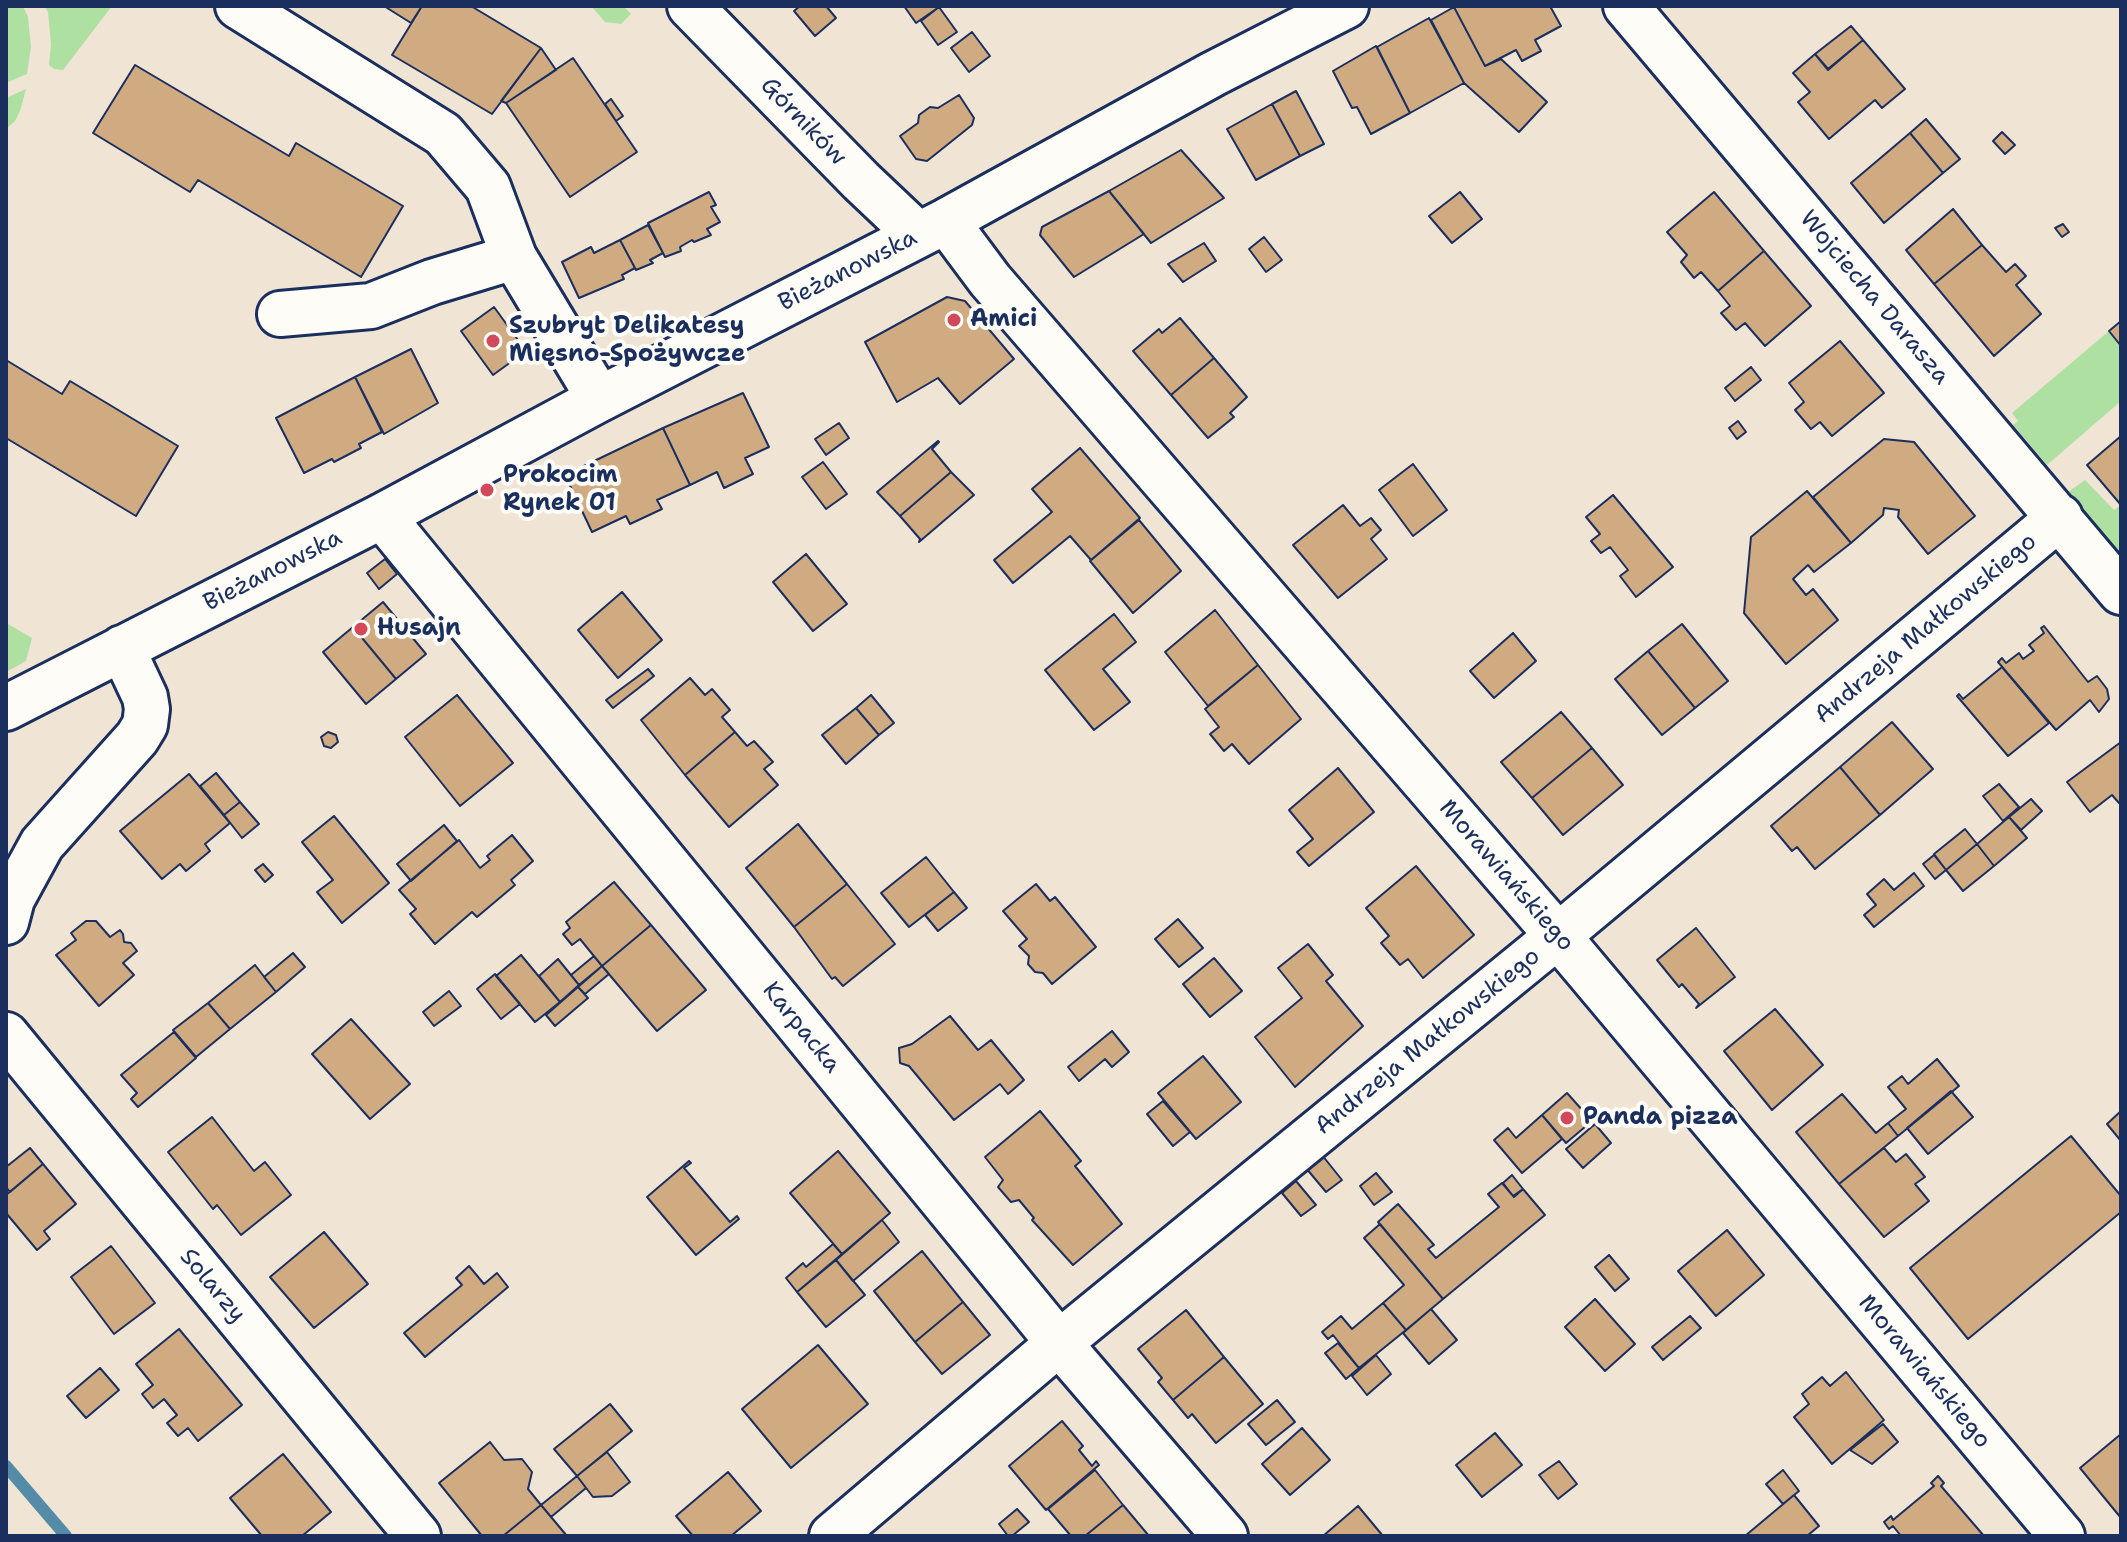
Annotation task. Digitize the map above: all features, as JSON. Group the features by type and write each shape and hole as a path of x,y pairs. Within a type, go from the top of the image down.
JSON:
{"street":[{"path":"238,6 443,134 488,187 514,257 588,380 596,401"},
{"name":"Górników","path":"690,6 861,181 932,228"},
{"name":"Bieżanowska","path":"6,708 382,516 596,401 932,228 1213,74 1346,6"},
{"name":"Wojciecha Darasza","path":"1626,6 2121,592"},
{"name":"Morawiańskiego","path":"932,228 990,280 1558,936 2062,1536"},
{"path":"280,314 371,306 432,282 514,257"},
{"name":"Karpacka","path":"382,516 1059,1343 1225,1536"},
{"name":"Andrzeja Małkowskiego","path":"832,1536 1059,1343 1558,936 2060,517"},
{"path":"6,922 12,899 42,844 137,738 145,725 145,697 122,648"},
{"name":"Solarzy","path":"6,1035 418,1536"}],"green space":[{"path":"6,6 23,6 28,17 31,47 27,74 6,83"},
{"path":"44,6 112,6 63,70 49,65 51,45 48,12"},
{"path":"591,6 623,6 631,14 621,24 605,22"},
{"path":"26,89 15,121 6,129 6,98"},
{"path":"2109,331 2121,346 2121,401 2047,465 2013,425 2018,421 2012,413"},
{"path":"2085,480 2114,510 2121,505 2121,554 2068,492"},
{"path":"6,623 32,638 26,661 6,672"}],"building":[{"path":"384,6 422,6 411,23"},
{"path":"422,6 471,6 541,48 492,114 392,55"},
{"path":"800,6 826,6 836,18 815,36 794,11"},
{"path":"904,6 938,6 939,7 916,23"},
{"path":"1456,6 1550,6 1561,26 1535,40 1541,51 1522,61 1516,50 1485,66"},
{"path":"939,7 957,32 938,45 921,21"},
{"path":"1454,7 1485,66 1501,59 1547,102 1519,132 1464,83 1431,20"},
{"path":"1429,18 1464,83 1410,113 1377,47"},
{"path":"1851,26 1863,40 1828,69 1815,54"},
{"path":"972,32 990,56 969,72 951,48"},
{"path":"1863,40 1905,89 1882,108 1875,100 1829,139 1798,102 1810,92 1793,73 1815,54 1828,70"},
{"path":"1376,46 1410,113 1371,134 1357,107 1352,108 1333,71"},
{"path":"541,48 556,70 506,103 501,101"},
{"path":"573,58 637,152 570,197 506,103"},
{"path":"135,65 289,156 296,143 403,206 361,277 198,180 190,192 93,133"},
{"path":"1296,91 1324,144 1300,156 1272,104"},
{"path":"959,95 974,118 972,125 927,161 916,159 900,136 918,123 919,115 930,107 938,108"},
{"path":"611,99 623,116 616,121 605,104"},
{"path":"1272,104 1300,156 1256,180 1227,129"},
{"path":"1926,119 1960,159 1943,173 1910,133"},
{"path":"2002,132 2015,145 2005,154 1993,141"},
{"path":"1910,133 1943,173 1884,223 1851,183"},
{"path":"1181,150 1224,198 1151,243 1109,191"},
{"path":"1109,191 1144,234 1074,277 1040,235 1042,227"},
{"path":"709,192 716,205 711,207 720,222 707,229 711,235 694,242 692,240 680,247 681,251 665,257 648,223"},
{"path":"1460,192 1482,219 1452,243 1429,216"},
{"path":"1714,192 1764,251 1718,291 1701,272 1694,278 1681,262 1687,255 1667,232"},
{"path":"1953,209 1982,245 1934,284 1906,250"},
{"path":"2063,224 2069,232 2062,237 2055,228"},
{"path":"648,225 663,253 650,260 653,263 636,270 620,240"},
{"path":"1264,237 1282,260 1266,272 1249,249"},
{"path":"620,240 635,268 622,275 624,279 579,298 562,262 591,247 594,253"},
{"path":"1204,243 1216,261 1183,282 1168,264"},
{"path":"1982,245 2006,272 2015,264 2026,276 2016,285 2041,314 1994,356 1934,284"},
{"path":"1764,251 1811,306 1765,346 1745,323 1736,330 1721,313 1730,306 1718,291"},
{"path":"947,297 965,301 1014,359 960,404 938,378 897,402 865,342"},
{"name":"Szubryt Delikatesy Mięsno-Spożywcze","path":"494,307 526,351 493,375 461,331"},
{"path":"1180,318 1214,358 1171,395 1133,351 1159,329 1162,333"},
{"path":"2121,321 2121,346 2109,331"},
{"path":"1840,341 1884,393 1832,436 1820,422 1811,429 1795,410 1804,402 1789,383"},
{"path":"411,349 438,403 384,434 355,377"},
{"path":"1214,358 1247,397 1230,413 1234,417 1208,438 1171,395"},
{"path":"6,360 62,394 70,381 178,446 136,516 6,438"},
{"path":"1751,367 1761,380 1735,401 1725,388"},
{"path":"355,377 382,432 359,444 361,448 304,473 276,418"},
{"path":"743,393 769,447 745,458 753,474 724,488 717,472 690,485 663,428"},
{"path":"1738,421 1746,432 1737,439 1729,428"},
{"path":"839,423 849,438 826,455 815,439"},
{"path":"663,428 690,485 657,500 662,509 630,524 626,516 592,532 565,475"},
{"path":"2121,436 2121,505 2087,465"},
{"path":"1884,439 1914,442 1975,516 1928,554 1898,517 1899,510 1884,508 1883,515 1851,543 1813,497"},
{"path":"938,441 932,449 951,472 900,516 877,492"},
{"path":"1080,448 1140,518 1091,560 1070,536 1013,583 994,560 1052,512 1032,489"},
{"path":"823,462 847,494 826,509 802,477"},
{"path":"1413,464 1447,510 1413,536 1379,490"},
{"path":"951,472 974,495 919,542 920,539 900,516"},
{"path":"1807,491 1851,543 1814,572 1808,565 1793,579 1806,595 1813,589 1838,620 1786,664 1744,613 1751,537"},
{"path":"1613,495 1673,567 1636,597 1620,576 1628,570 1610,547 1601,553 1591,541 1600,534 1586,517"},
{"path":"1343,505 1360,526 1371,518 1381,530 1371,539 1387,559 1338,598 1293,545"},
{"path":"1139,520 1181,571 1133,613 1090,561"},
{"path":"806,554 847,604 813,631 773,582"},
{"path":"385,559 397,574 379,589 367,573"},
{"path":"622,592 662,640 618,678 578,630"},
{"path":"383,602 426,654 396,679 353,627"},
{"path":"1215,610 1258,665 1208,706 1165,652"},
{"path":"1114,614 1136,642 1103,669 1130,702 1094,730 1045,670"},
{"path":"1682,624 1728,681 1695,708 1648,651"},
{"path":"2044,626 2088,682 2097,676 2107,689 2109,699 2099,712 2090,700 2056,730 1998,662 2002,658 2006,663 2019,653 2023,659 2034,651 2029,645 2044,633 2041,628"},
{"path":"353,627 396,679 366,704 323,652"},
{"path":"1513,633 1536,661 1494,698 1470,671"},
{"path":"1648,651 1695,708 1662,735 1615,679"},
{"path":"1258,665 1301,719 1249,764 1232,744 1224,751 1210,734 1219,727 1205,709"},
{"path":"2002,667 2049,723 2008,756 1957,696 1959,694 1963,699"},
{"path":"648,669 654,676 613,708 606,700"},
{"path":"690,678 705,695 712,689 730,710 722,717 735,732 685,775 641,720"},
{"path":"457,695 513,763 460,806 405,737"},
{"path":"871,695 894,723 879,735 856,708"},
{"path":"856,708 879,735 846,764 822,735"},
{"path":"1561,712 1592,748 1532,798 1501,762"},
{"path":"1892,722 1933,769 1880,815 1840,767"},
{"path":"328,732 336,735 338,742 331,748 324,746 321,737"},
{"path":"735,732 747,746 754,741 773,762 764,769 778,785 729,827 685,775"},
{"path":"2121,742 2121,801 2119,803 2112,795 2090,812 2067,782"},
{"path":"1592,748 1623,785 1563,835 1532,798"},
{"path":"1840,767 1880,815 1815,869 1797,847 1792,851 1771,826"},
{"path":"1338,768 1374,812 1309,866 1297,852 1313,839 1289,810"},
{"path":"216,773 240,802 224,815 200,786"},
{"path":"189,774 230,823 205,844 210,851 186,871 180,864 162,879 120,831"},
{"path":"1999,784 2019,807 2003,821 1983,796"},
{"path":"2031,799 2042,811 2021,830 2009,817"},
{"path":"240,802 259,824 242,838 224,815"},
{"path":"334,816 389,883 342,923 317,892 333,880 302,842"},
{"path":"2009,817 2027,838 1994,866 1977,844"},
{"path":"798,824 847,884 794,927 746,868"},
{"path":"444,825 457,841 411,881 397,864"},
{"path":"1965,829 1977,844 1946,870 1934,854"},
{"path":"512,835 533,861 511,880 515,885 477,917 472,912 435,944 410,914 416,909 399,890 459,840 480,868 490,860 487,856"},
{"path":"1977,844 1994,866 1963,891 1946,870"},
{"path":"1934,855 1946,870 1935,879 1923,864"},
{"path":"926,857 954,892 909,927 881,893"},
{"path":"263,864 273,875 265,882 255,870"},
{"path":"1416,866 1474,935 1423,978 1408,959 1400,965 1381,943 1389,936 1366,908"},
{"path":"1914,873 1924,886 1874,927 1864,915 1876,905 1867,894 1884,879 1894,890"},
{"path":"614,882 651,925 602,966 580,939 572,945 563,934 570,928 566,922"},
{"path":"847,884 895,944 843,986 835,977 832,979 794,927"},
{"path":"1036,884 1050,901 1055,897 1096,947 1052,984 1043,973 1035,972 1028,964 1029,956 1019,946 1027,939 1003,911"},
{"path":"954,892 967,908 938,931 925,915"},
{"path":"1178,919 1203,948 1179,967 1155,939"},
{"path":"86,921 96,921 110,937 120,930 124,942 131,943 137,951 123,963 134,975 99,1006 56,955 76,940 71,933"},
{"path":"651,925 706,990 657,1031 602,966"},
{"path":"1696,928 1735,977 1696,1008 1699,1004 1682,984 1679,987 1657,960"},
{"path":"1308,944 1333,975 1326,981 1363,1026 1295,1087 1255,1037 1302,998 1278,968"},
{"path":"293,953 305,967 276,992 264,977"},
{"path":"521,955 560,1002 535,1022 496,976"},
{"path":"594,956 602,966 579,985 571,975"},
{"path":"1214,958 1242,991 1210,1017 1183,984"},
{"path":"558,959 579,985 560,1002 539,976"},
{"path":"255,965 276,992 230,1029 208,1003"},
{"path":"602,966 609,974 585,994 578,987"},
{"path":"495,974 520,1004 501,1019 477,989"},
{"path":"578,987 588,998 555,1026 546,1015"},
{"path":"449,991 461,1006 434,1026 423,1012"},
{"path":"208,1003 230,1029 196,1057 173,1030"},
{"path":"1775,1009 1823,1065 1772,1110 1724,1051"},
{"path":"950,1016 978,1050 991,1040 1024,1080 1008,1094 1000,1084 954,1120 909,1066 900,1063 899,1048 912,1044"},
{"path":"351,1019 410,1084 370,1119 312,1054"},
{"path":"1112,1031 1129,1052 1112,1067 1105,1059 1079,1081 1068,1067"},
{"path":"174,1032 196,1058 138,1107 131,1099 137,1093 121,1075"},
{"path":"1203,1056 1241,1102 1196,1139 1158,1093"},
{"path":"1937,1059 1959,1086 1898,1136 1888,1123 1906,1109 1888,1087 1902,1076 1908,1084"},
{"path":"1951,1091 1973,1117 1928,1154 1907,1128"},
{"name":"Panda pizza","path":"1567,1093 1592,1121 1566,1143 1542,1115"},
{"path":"1842,1094 1876,1133 1888,1123 1898,1136 1839,1184 1796,1132"},
{"path":"1163,1101 1190,1132 1173,1146 1147,1114"},
{"path":"1040,1111 1081,1161 1075,1166 1122,1224 1073,1265 1032,1220 1034,1218 1019,1200 1011,1202 998,1187 1003,1180 985,1157"},
{"path":"2121,1111 2121,1141 2107,1124"},
{"path":"1542,1115 1562,1139 1522,1173 1494,1140 1508,1128 1516,1138"},
{"path":"212,1117 254,1171 265,1162 291,1195 241,1235 217,1205 213,1209 168,1152"},
{"path":"1595,1124 1611,1143 1583,1168 1566,1149"},
{"path":"2071,1136 2121,1196 2121,1212 1968,1339 1910,1268"},
{"path":"30,1148 43,1164 10,1192 6,1187 6,1167"},
{"path":"1884,1148 1896,1162 1906,1154 1925,1177 1915,1184 1929,1201 1884,1237 1839,1184"},
{"path":"838,1151 890,1213 842,1254 790,1193"},
{"path":"1322,1155 1342,1180 1326,1192 1306,1168"},
{"path":"689,1161 691,1163 684,1168 730,1222 737,1216 739,1219 696,1255 647,1197"},
{"path":"43,1164 76,1204 44,1231 50,1239 37,1250 6,1213 6,1195"},
{"path":"1376,1173 1392,1192 1374,1205 1360,1186"},
{"path":"1512,1175 1523,1189 1513,1196 1503,1183"},
{"path":"1296,1181 1316,1205 1301,1216 1282,1193"},
{"path":"1502,1183 1514,1197 1523,1189 1545,1215 1443,1299 1378,1222 1398,1204 1434,1245 1428,1249 1436,1258 1499,1207 1488,1194"},
{"path":"882,1220 899,1242 853,1281 836,1260"},
{"path":"1380,1224 1443,1299 1406,1330 1383,1303 1404,1285 1364,1238"},
{"path":"1727,1230 1764,1275 1716,1316 1678,1271"},
{"path":"324,1232 368,1284 314,1328 270,1277"},
{"path":"833,1244 842,1254 797,1292 786,1278 803,1263 806,1267"},
{"path":"111,1246 155,1303 114,1334 71,1277"},
{"path":"922,1251 963,1302 915,1342 874,1291"},
{"path":"1609,1255 1629,1279 1615,1291 1595,1267"},
{"path":"836,1260 865,1295 826,1327 797,1292"},
{"path":"469,1266 484,1284 497,1273 508,1287 425,1357 404,1333 462,1285 456,1278"},
{"path":"1595,1299 1635,1344 1605,1371 1565,1327"},
{"path":"963,1302 990,1335 942,1374 915,1342"},
{"path":"1383,1303 1406,1330 1359,1368 1333,1335 1328,1339 1322,1332 1341,1316 1352,1329"},
{"path":"1431,1309 1457,1340 1429,1364 1403,1333"},
{"path":"1186,1310 1224,1357 1173,1400 1158,1382 1162,1378 1138,1349"},
{"path":"1690,1316 1701,1328 1663,1360 1652,1347"},
{"path":"179,1329 242,1405 198,1441 188,1428 178,1436 167,1423 177,1415 164,1399 153,1408 142,1394 153,1385 136,1364"},
{"path":"1338,1343 1359,1368 1346,1379 1325,1353"},
{"path":"818,1345 868,1404 791,1468 742,1409"},
{"path":"1376,1355 1391,1374 1367,1395 1352,1376"},
{"path":"1224,1357 1263,1404 1216,1443 1192,1414 1188,1418 1173,1400"},
{"path":"100,1368 119,1390 86,1418 67,1396"},
{"path":"1846,1372 1884,1420 1832,1464 1794,1417 1809,1404 1802,1394 1822,1377 1830,1386"},
{"path":"1277,1400 1295,1422 1266,1445 1248,1424"},
{"path":"610,1404 632,1431 577,1476 554,1449"},
{"path":"1062,1421 1083,1446 1079,1450 1092,1466 1096,1461 1099,1465 1046,1510 1009,1466"},
{"path":"1883,1424 1898,1442 1872,1464 1850,1450"},
{"path":"1302,1428 1330,1460 1290,1495 1262,1464"},
{"path":"1495,1433 1522,1465 1482,1497 1456,1465"},
{"path":"2121,1434 2121,1518 2080,1468"},
{"path":"490,1442 504,1460 522,1459 532,1472 528,1489 541,1505 503,1536 482,1536 439,1483"},
{"path":"607,1452 630,1482 612,1496 593,1497 577,1476"},
{"path":"283,1454 331,1512 302,1536 262,1536 230,1498"},
{"path":"1559,1461 1577,1484 1558,1499 1539,1475"},
{"path":"1095,1470 1123,1505 1085,1536 1071,1536 1048,1509"},
{"path":"1783,1470 1799,1491 1783,1504 1766,1484"},
{"path":"728,1472 761,1511 731,1536 693,1536 676,1516"},
{"path":"577,1476 586,1488 551,1517 541,1505"},
{"path":"1938,1476 1944,1483 1941,1486 1984,1536 1901,1536 1893,1526 1889,1529 1884,1522 1891,1516 1893,1520 1934,1486 1931,1483"},
{"path":"1794,1495 1819,1526 1807,1536 1745,1536"},
{"path":"541,1505 567,1536 503,1536"},
{"path":"1123,1505 1149,1536 1085,1536"},
{"path":"1358,1506 1383,1536 1323,1536"},
{"path":"1017,1509 1029,1522 1008,1536 999,1524"}],"waterway":[{"path":"6,1466 66,1536"}],"place":[{"name":"Amici","path":"954,320"},
{"name":"Szubryt Delikatesy Mięsno-Spożywcze","path":"493,341"},
{"name":"Prokocim Rynek 01","path":"487,490"},
{"name":"Husajn","path":"361,629"},
{"name":"Panda pizza","path":"1567,1118"}]}
